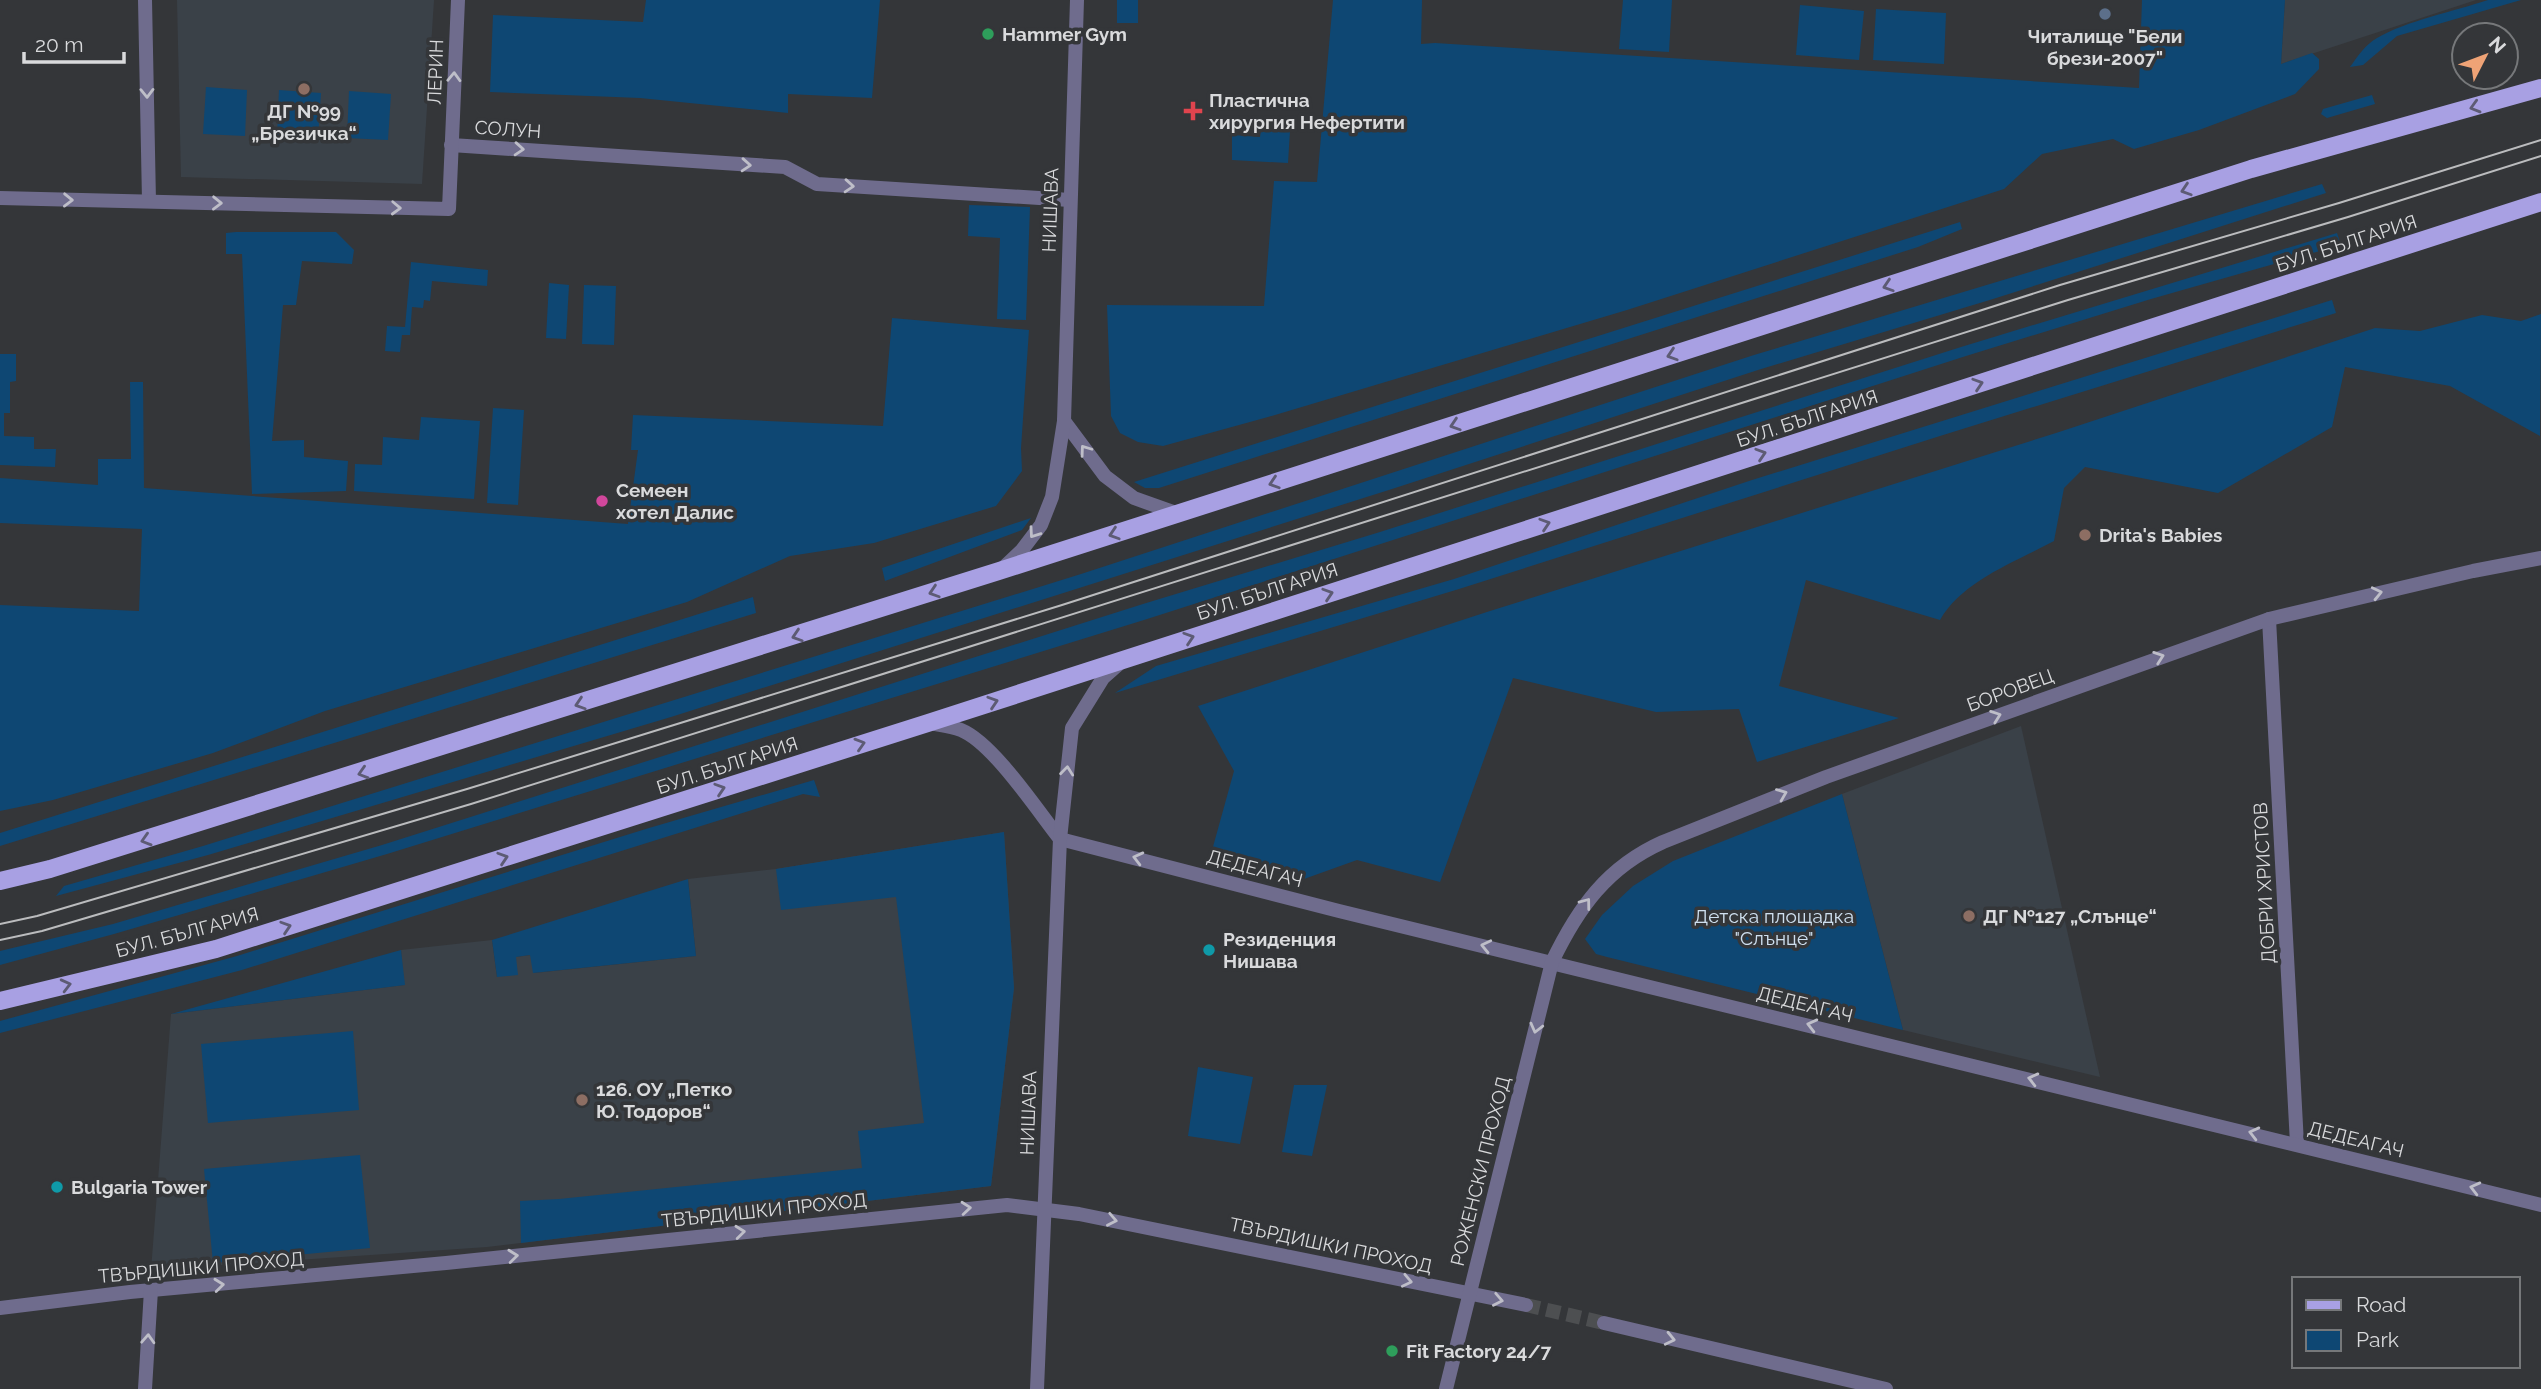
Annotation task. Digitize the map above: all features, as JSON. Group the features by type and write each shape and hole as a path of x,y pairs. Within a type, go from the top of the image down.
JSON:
{"main road":[{"path":"0,881 50,869 208,821 999,572 2238,173 2541,88"},
{"name":"БУЛ. БЪЛГАРИЯ","path":"0,1001 216,949 928,723 2541,202"}],"street":[{"path":"145,0 149,201"},
{"name":"ЛЕРИН","path":"451,145 458,0"},
{"name":"НИШАВА","path":"999,572 1023,550 1041,525 1052,497 1064,421 1077,0"},
{"name":"СОЛУН","path":"0,198 449,209 451,145 785,167 817,184 1070,200"},
{"path":"1064,421 1105,476 1134,498 1179,514"},
{"name":"БОРОВЕЦ","path":"1552,962 1571,923 1601,884 1651,847 1826,777 2269,619 2460,574 2541,558"},
{"name":"ДОБРИ ХРИСТОВ","path":"2269,619 2297,1144"},
{"name":"НИШАВА","path":"1037,1389 1060,839 1072,728 1103,678 1124,659"},
{"path":"928,723 961,730 979,742 1060,839"},
{"name":"ДЕДЕАГАЧ","path":"1060,839 1339,911 2541,1205"},
{"name":"РОЖЕНСКИ ПРОХОД","path":"1446,1389 1552,962"},
{"name":"ТВЪРДИШКИ ПРОХОД","path":"0,1308 151,1290 1006,1205 1079,1214 1526,1306"},
{"path":"145,1389 151,1290"},
{"path":"1604,1324 1886,1389"}],"shaded area":[{"name":"ДГ №99 „Брезичка“","path":"177,0 434,0 422,184 181,177"},
{"path":"2285,0 2476,0 2281,64"},
{"name":"ДГ №127 „Слънце“","path":"2021,726 2100,1077 1903,1030 1842,794"},
{"name":"126. ОУ „Петко Ю. Тодоров“","path":"1004,832 1014,988 991,1186 487,1247 151,1270 171,1014 404,985 401,950 492,940 497,977 516,957 531,955 534,973 696,956 688,879 776,869"}],"green space":[{"path":"646,0 880,0 872,98 788,94 788,113 640,98 490,92 493,15 643,22"},
{"path":"1117,0 1138,0 1138,23 1117,23"},
{"path":"1333,0 1422,0 1421,44 2139,88 2142,0 2285,0 2281,64 2312,53 2319,59 2319,69 2295,94 2199,130 2134,149 2113,139 2042,154 2004,189 1627,310 1163,446 1138,442 1120,433 1111,416 1107,305 1264,306 1274,181 1317,182"},
{"path":"1623,0 1672,0 1669,52 1619,49"},
{"path":"2488,0 2521,0 2397,36 2363,65 2350,67 2369,44 2389,32 2416,21"},
{"path":"1800,5 1864,11 1859,60 1796,55"},
{"path":"1876,9 1946,13 1944,64 1873,60"},
{"path":"206,87 247,90 245,136 203,134"},
{"path":"279,90 321,93 318,138 277,136"},
{"path":"349,91 391,94 388,140 347,138"},
{"path":"2372,95 2375,104 2327,118 2321,114 2323,109"},
{"path":"1261,130 1290,131 1288,163 1232,160 1232,135 1260,137"},
{"path":"2322,184 2326,193 1993,299 1758,370 671,717 208,855 56,896 64,886 203,846 1081,574 1754,355"},
{"path":"969,205 1030,207 1026,320 997,319 1000,238 968,236"},
{"path":"1960,222 1962,229 1918,247 1159,488 1145,488 1134,482"},
{"path":"336,232 354,250 352,264 302,261 296,305 283,305 272,441 304,440 304,457 348,461 346,491 252,494 242,254 226,254 226,233"},
{"path":"2337,233 2341,245 2151,299 1966,356 1144,620 387,854 0,965 0,951 113,924 382,845 1961,347"},
{"path":"411,262 488,270 487,286 432,281 430,301 424,300 423,308 412,307 410,335 402,335 400,352 385,351 387,326 405,327"},
{"path":"549,283 569,285 566,339 546,338"},
{"path":"584,285 616,286 614,345 582,344"},
{"path":"2332,300 2336,313 1459,589 1115,693 1156,666 1454,579 1752,480"},
{"path":"2541,314 2540,436 2450,386 2345,367 2332,427 2218,493 2085,467 2064,488 2054,541 1975,583 1950,606 1940,620 1806,580 1779,686 1899,718 1757,762 1739,709 1656,712 1513,678 1440,882 1357,860 1304,879 1211,854 1234,771 1198,706 2056,433 2375,328 2420,331 2482,315 2521,321"},
{"path":"892,318 1029,330 1021,448 1022,471 996,506 874,543 790,556 687,602 325,711 213,753 53,800 0,811 0,605 139,611 142,529 0,523 0,478 98,485 98,459 131,459 130,382 143,382 144,488 628,524 638,450 631,450 633,415 883,426"},
{"path":"0,354 16,354 16,381 10,382 10,413 4,413 4,436 34,437 34,449 56,449 55,467 0,465"},
{"path":"493,408 524,410 518,505 487,503"},
{"path":"421,417 480,421 474,499 354,491 355,464 382,465 383,437 419,440"},
{"path":"1031,518 1022,530 885,581 882,568"},
{"path":"753,597 756,613 0,846 0,833"},
{"path":"814,780 820,797 803,794 242,970 0,1033 0,1021 237,956 649,828"},
{"name":"Детска площадка \"Слънце\"","path":"1842,794 1903,1030 1596,954 1585,939 1602,915 1633,886 1673,861"},
{"path":"1004,832 1014,988 991,1186 521,1243 520,1201 862,1168 858,1131 924,1123 896,897 781,910 776,869"},
{"path":"688,879 696,956 533,973 530,955 516,957 518,975 497,977 492,940"},
{"path":"401,950 405,985 171,1014"},
{"path":"353,1031 359,1110 208,1123 201,1044"},
{"path":"1198,1067 1253,1077 1240,1144 1188,1136"},
{"path":"1294,1085 1327,1085 1312,1156 1282,1152"},
{"path":"360,1155 370,1248 213,1263 204,1169"}],"tunnel":[{"path":"1526,1305 1604,1323"}],"tram line":[{"path":"0,924 37,916 467,789 1062,605 2060,285 2541,140"},
{"path":"0,940 42,931 471,804 2068,300 2348,217 2541,156"}],"place":[{"name":"Читалище \"Бели брези-2007\"","path":"2105,14"},
{"name":"Hammer Gym","path":"988,34"},
{"name":"ДГ №99 „Брезичка“","path":"304,89"},
{"name":"Пластична хирургия Нефертити","path":"1193,111"},
{"name":"Семеен хотел Далис","path":"602,501"},
{"name":"Drita's Babies","path":"2085,535"},
{"name":"ДГ №127 „Слънце“","path":"1969,916"},
{"name":"Резиденция Нишава","path":"1209,950"},
{"name":"126. ОУ „Петко Ю. Тодоров“","path":"582,1100"},
{"name":"Bulgaria Tower","path":"57,1187"},
{"name":"Fit Factory 24/7","path":"1392,1351"}]}
